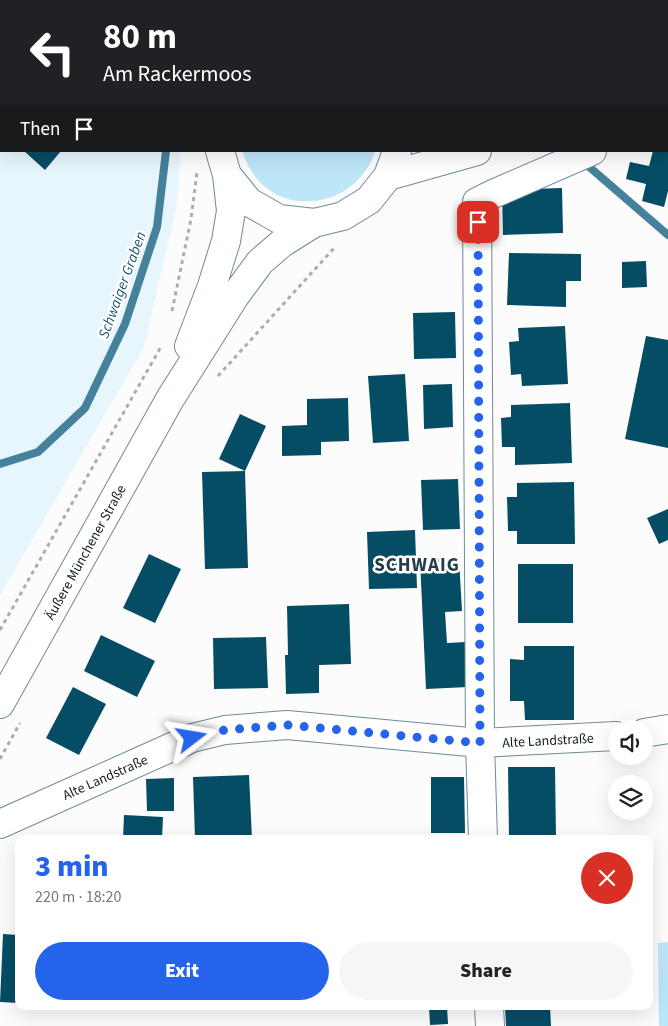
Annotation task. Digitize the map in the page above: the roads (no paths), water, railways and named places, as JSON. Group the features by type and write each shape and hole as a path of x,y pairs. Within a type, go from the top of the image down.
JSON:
{"street":[{"path":"223,163 249,202 279,219 314,223 343,216 369,200 392,164 470,152"},
{"path":"483,835 480,743 477,202 590,152"},
{"name":"Äußere Münchener Straße","path":"170,399 212,286 226,241 231,211 223,163"},
{"name":"Äußere Münchener Straße","path":"0,704 170,399 235,296 260,262 282,243 314,223"},
{"name":"Alte Landstraße","path":"0,824 192,738 225,730 287,725 480,743 608,736"},
{"path":"653,732 668,729"},
{"path":"489,1010 490,1026"}],"waterway":[{"name":"Schwaiger Graben","path":"0,464 38,452 85,408 125,324 157,227 166,152"},
{"path":"587,165 668,235"}],"district":[{"name":"SCHWAIG","path":"417,564"}]}
